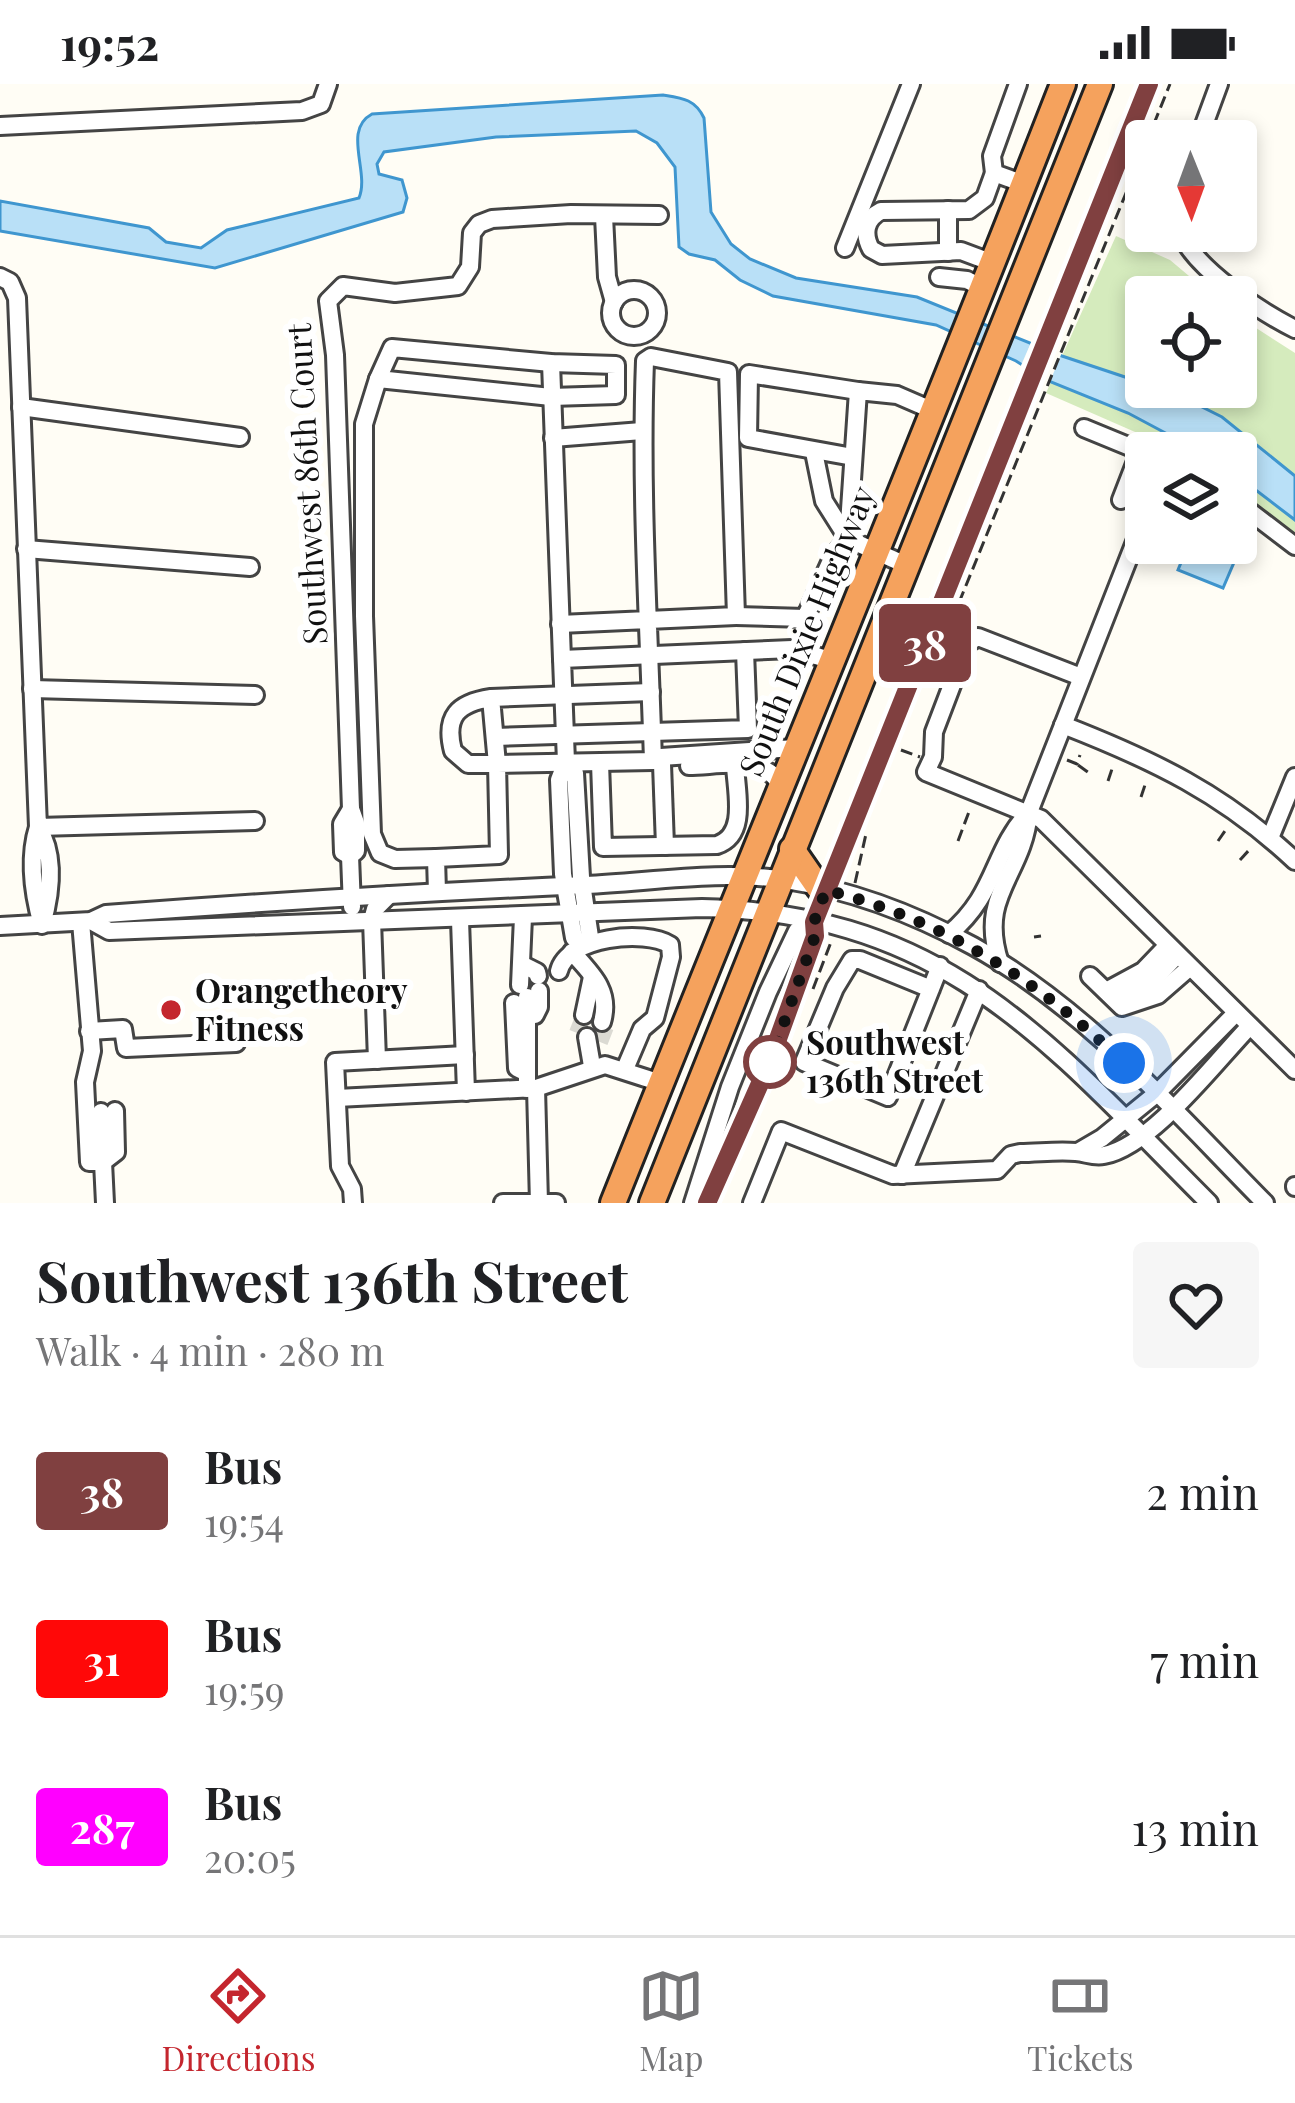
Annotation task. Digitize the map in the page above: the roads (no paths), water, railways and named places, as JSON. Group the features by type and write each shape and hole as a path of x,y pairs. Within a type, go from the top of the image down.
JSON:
{"highway":[{"name":"South Dixie Highway","path":"613,1203 1063,84"},
{"name":"South Dixie Highway","path":"652,1203 1100,84"},
{"path":"1024,184 1036,202 1040,230"},
{"path":"793,849 802,868 823,889"}],"street":[{"path":"0,126 302,111 321,104 328,84"},
{"path":"844,248 866,212 911,84"},
{"path":"866,212 978,206 994,173 992,156 1018,84"},
{"path":"706,1203 785,1024 815,936 823,889 1040,380 1149,84"},
{"path":"1206,120 1219,84"},
{"path":"994,173 1024,184"},
{"path":"948,210 949,252"},
{"path":"866,212 866,240 882,255 961,251 993,263"},
{"name":"Southwest 86th Court","path":"349,898 350,856 343,852 342,824 351,808 335,355 328,301 343,286 394,292 453,289 469,273 472,233 485,220 659,215"},
{"path":"604,216 608,286 621,296"},
{"path":"1189,252 1269,316 1295,329"},
{"path":"939,277 968,280 979,299"},
{"path":"3,278 17,298 38,827 48,843 50,896 42,925"},
{"path":"378,379 551,397 616,395 616,364 551,363 392,348 378,379 364,424 364,616 372,835 380,853 395,859 499,855 491,698"},
{"path":"665,846 652,732 642,431 645,361 652,357 728,372 736,616"},
{"path":"337,1098 466,1092 563,1081 593,1035 599,999 574,938 580,914 574,886 575,773 566,762 551,363"},
{"path":"853,458 748,438 749,374 897,395 934,411"},
{"path":"792,649 833,556 848,539 858,391"},
{"path":"21,407 239,437"},
{"path":"1084,428 1125,445"},
{"path":"553,438 642,431"},
{"path":"814,452 824,501 848,539 906,565"},
{"path":"1121,500 1125,491"},
{"path":"1257,517 1295,546"},
{"path":"26,549 250,567"},
{"path":"1000,963 992,911 1019,853 1029,812 1126,564"},
{"path":"560,624 736,616 805,618"},
{"path":"1081,677 1057,659 990,632 968,643 934,732 933,757 926,772 1041,819 1243,1020 1281,1051 1295,1070"},
{"path":"562,658 792,649 830,660"},
{"path":"495,737 748,729 745,651"},
{"path":"32,688 255,695"},
{"path":"651,692 471,701 456,709 449,738 453,751 468,764 735,765 765,768 781,784"},
{"path":"1063,725 1180,775 1270,838 1295,862"},
{"path":"657,762 661,757 795,748"},
{"path":"600,763 604,847 717,845 734,835 735,765"},
{"path":"1270,838 1295,777"},
{"path":"949,934 985,896 1013,830 1029,812"},
{"path":"38,827 255,821"},
{"path":"436,857 437,892"},
{"path":"0,926 86,922 106,914 437,892 781,879 879,905 949,934 1000,963 1087,1026 1265,1203"},
{"path":"364,920 388,895"},
{"path":"349,898 364,920 377,1060"},
{"path":"86,922 109,932 730,909 814,922 874,938 940,966 979,990 1030,1027 1209,1203"},
{"path":"503,1203 544,1202 530,1084 523,917"},
{"path":"460,920 466,1092"},
{"path":"86,922 92,1055 85,1082 88,1162 103,1162 116,1152 108,1112"},
{"path":"693,1203 742,1053 768,992 797,931 814,922"},
{"path":"559,971 560,963 577,948 665,941 672,953 656,1018 641,1029 626,1069"},
{"path":"1113,998 1143,971 1178,956"},
{"path":"1090,976 1122,1007 1153,997 1178,956"},
{"path":"931,989 852,960 845,966 805,1062 888,1097 931,989 940,966"},
{"path":"526,984 535,1015 535,1068 530,1084"},
{"path":"902,1174 979,990"},
{"path":"1078,1152 1102,1138 1243,1020"},
{"path":"752,1203 781,1131 893,1175 997,1170 1011,1155 1105,1155 1142,1135 1171,1108 1243,1020"},
{"path":"89,1031 122,1029 126,1048 192,1045 200,1037 235,1039"},
{"path":"593,1035 604,1064 661,1083"},
{"path":"353,1203 352,1189 340,1166 335,1062 465,1054"},
{"path":"103,1162 105,1203"}],"water":[{"path":"663,95 682,99 704,118 711,212 731,244 750,259 796,278 917,297 1125,377 1125,408 1204,408 1241,432 1164,432 936,325 773,296 740,280 715,260 679,247 675,167 657,143 636,131 496,137 384,152 377,164 379,174 402,180 407,198 403,212 215,268 0,231 0,201 149,228 166,242 201,248 227,230 359,198 359,130 372,114"},
{"path":"1257,445 1295,476 1295,520 1257,491"},
{"path":"1180,564 1233,564 1223,588 1178,570"}],"tunnel":[{"path":"577,1033 584,1015"},
{"path":"600,1042 607,1024"}],"place":[{"name":"Orangetheory Fitness","path":"171,1010"},
{"name":"Southwest 136th Street","path":"770,1062"}]}
